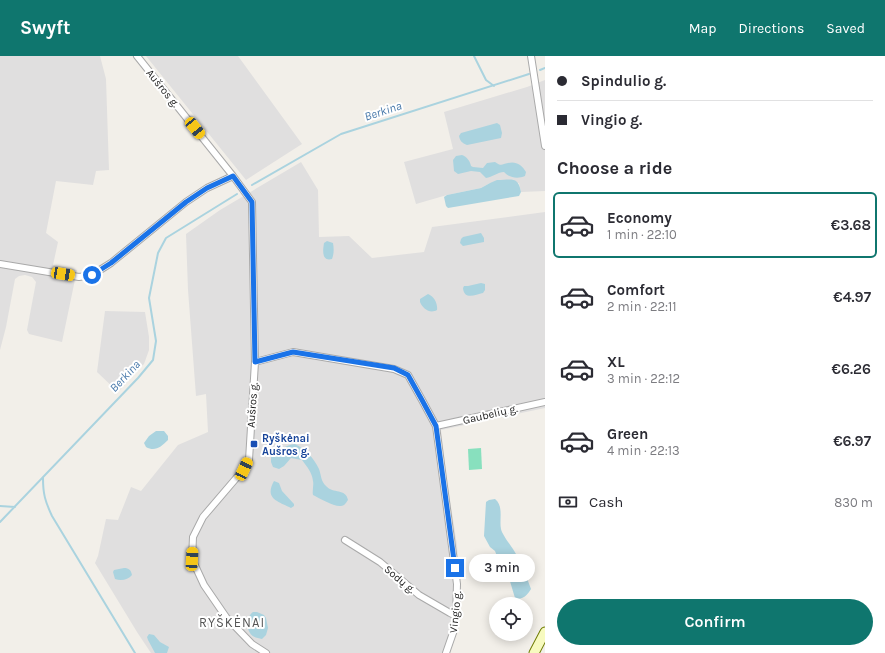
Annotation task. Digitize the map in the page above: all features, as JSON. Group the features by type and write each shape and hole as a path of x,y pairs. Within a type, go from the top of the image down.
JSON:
{"main road":[{"path":"534,653 545,632"}],"street":[{"name":"Aušros g.","path":"137,56 252,202 255,362 249,460 244,469 203,517 193,537 192,559 204,585 226,616 252,644 266,653"},
{"path":"531,56 545,146"},
{"path":"0,264 79,277 92,275 111,263 186,202 207,188 233,176"},
{"name":"Vingio g.","path":"255,362 293,352 394,368 408,375 436,426 458,584 454,630 446,653"},
{"name":"Gaubelių g.","path":"436,426 545,402"},
{"name":"Sodų g.","path":"344,540 380,562 419,595 450,614 456,616"}],"shaded area":[{"path":"0,56 100,56 106,79 109,170 96,171 93,185 56,181 46,233 58,242 53,265 77,270 62,342 29,334 27,330 36,282 32,277 25,275 19,276 15,279 0,350"},
{"path":"146,56 238,56 302,144 246,180"},
{"path":"545,80 545,191 521,192 519,183 490,183 481,188 447,195 416,204 404,162 453,149 444,112 527,87"},
{"path":"301,162 318,190 319,237 349,236 372,258 424,252 432,227 545,212 545,408 441,430 457,545 461,608 457,633 448,653 151,653 95,563 98,556 106,519 118,520 131,487 141,491 178,445 208,432 206,394 196,396 188,290 186,234 220,210"},
{"path":"105,311 145,312 149,337 149,350 144,364 118,392 97,372"}],"green space":[{"path":"481,448 482,469 469,470 468,449"}],"water":[{"path":"497,123 500,125 502,133 501,138 467,145 460,139 459,136 461,133"},
{"path":"462,155 467,158 473,167 483,168 487,163 495,162 501,165 516,163 526,172 525,176 508,176 504,172 486,178 480,172 471,171 458,174 454,171 453,160 456,156"},
{"path":"497,180 516,181 521,192 519,196 448,208 446,206 444,197 447,195 481,188"},
{"path":"481,233 484,238 484,242 463,246 460,243 463,237"},
{"path":"327,241 333,243 334,251 332,259 326,259 324,257 323,248 324,243"},
{"path":"481,283 485,284 485,290 483,293 470,296 465,294 463,288 464,286"},
{"path":"428,294 435,300 437,310 429,311 421,305 420,299"},
{"path":"156,431 164,431 168,436 168,440 163,445 155,449 146,447 144,443 149,436"},
{"path":"295,444 306,451 315,461 321,478 326,486 332,490 342,492 347,496 348,500 344,505 338,506 313,495 312,475 302,460 291,458 279,469 273,467 271,456 288,445"},
{"path":"274,481 279,483 282,491 294,504 294,506 291,508 274,499 271,492 271,487"},
{"path":"495,499 498,502 500,509 502,532 515,551 517,557 514,561 503,562 498,559 495,551 490,547 484,536 486,502"},
{"path":"124,568 130,570 132,575 124,580 115,579 113,572 114,570"},
{"path":"520,570 525,573 531,589 524,597 515,597 509,578 511,573"},
{"path":"253,612 264,615 266,618 268,628 266,635 262,639 253,636 249,631 248,619"},
{"path":"149,634 154,635 160,642 169,647 167,653 155,653 147,637"}],"waterway":[{"path":"474,56 486,80 494,86"},
{"name":"Berkina","path":"540,70 545,68"},
{"name":"Berkina","path":"252,185 341,134 529,74"},
{"name":"Berkina","path":"0,522 138,378 153,360 156,341 149,298 158,253 166,238 237,194"},
{"path":"43,478 43,489 52,516 135,653"},
{"path":"0,506 15,507"}],"place":[{"name":"Ryškėnai Aušros g.","path":"254,444"}],"district":[{"name":"RYŠKĖNAI","path":"232,622"}],"route":[{"path":"92,275 111,263 186,202 207,188 233,176 252,202 255,362 293,352 394,368 408,375 436,426 455,568"}]}
